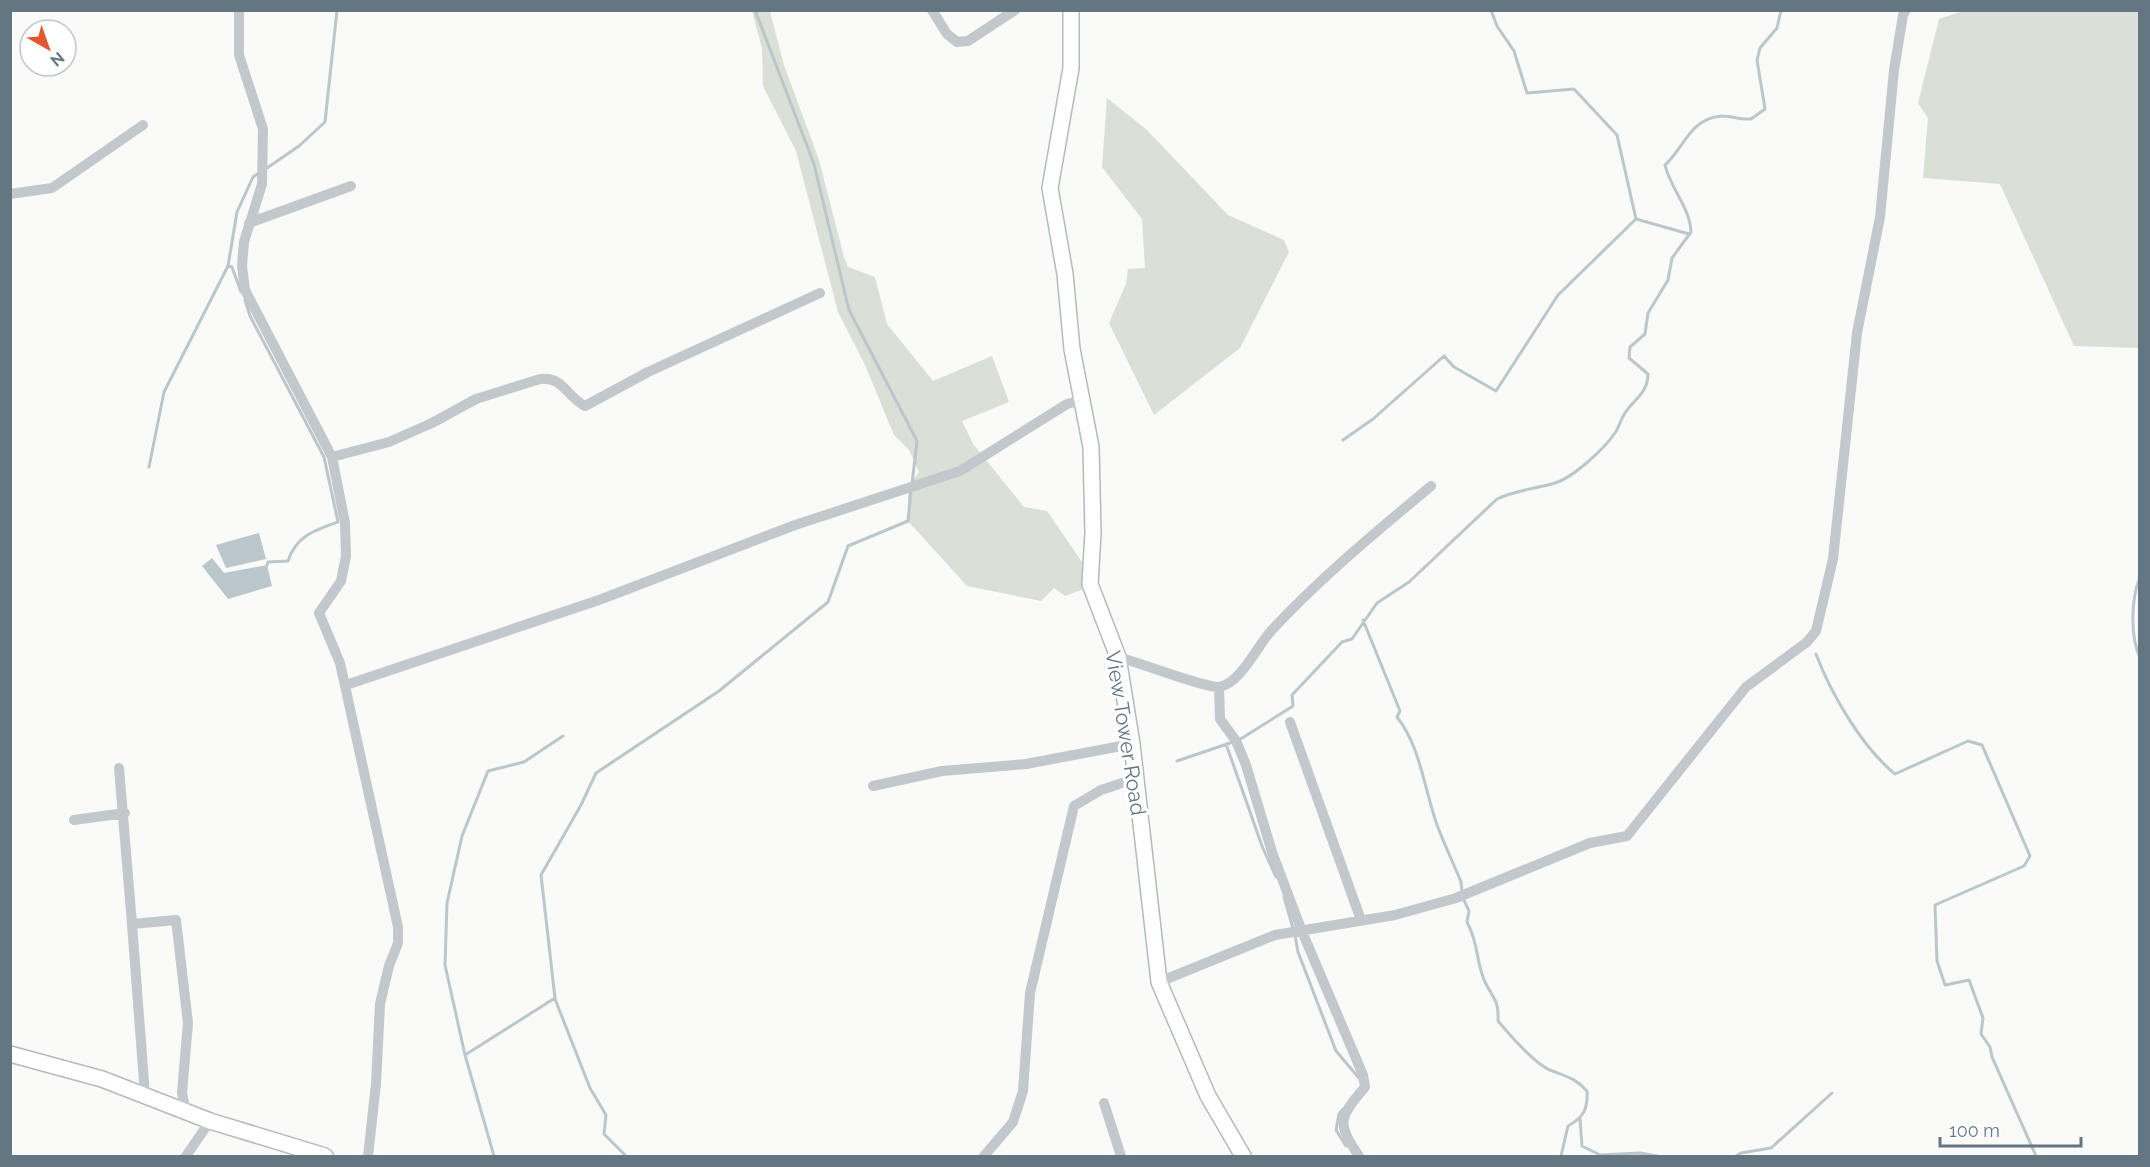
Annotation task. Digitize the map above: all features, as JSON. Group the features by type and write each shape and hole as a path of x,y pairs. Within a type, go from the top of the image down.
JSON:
{"street":[{"path":"239,10 239,55 263,129 264,173 244,242 242,266 245,290 332,457 345,523 346,556 341,580 319,613 340,663 346,685 398,927 398,943 388,966 380,1004 376,1084 368,1156"},
{"path":"932,10 947,34 957,42 968,41 1015,10"},
{"name":"View Tower Road","path":"1071,10 1071,68 1050,188 1060,241 1072,349 1091,447 1093,533 1090,584 1118,657 1132,744 1134,778 1159,982 1209,1096 1243,1156"},
{"path":"1159,982 1275,935 1395,915 1456,898 1590,843 1627,836 1746,687 1807,642 1816,631 1833,559 1857,333 1880,217 1894,70 1903,15 1906,10"},
{"path":"10,194 52,188 143,125"},
{"path":"249,223 351,186"},
{"path":"332,457 389,442 432,423 476,399 540,379 551,377 558,380 578,403 585,406 648,372 820,293"},
{"path":"346,685 599,600 721,552 960,471 1067,404 1082,400"},
{"path":"1118,657 1219,687 1226,684 1245,667 1268,634 1307,594 1431,486"},
{"path":"1219,687 1220,719 1236,741 1246,765 1272,852 1301,929 1363,1075 1365,1087 1345,1112 1342,1121 1344,1134 1359,1156"},
{"path":"1290,722 1360,920"},
{"path":"873,786 942,771 1026,764 1132,744"},
{"path":"119,768 125,813 145,1095"},
{"path":"984,1156 1012,1122 1023,1091 1030,993 1074,806 1101,790 1134,778"},
{"path":"74,820 125,813"},
{"path":"132,924 176,920 188,1023 182,1093 186,1112"},
{"path":"10,1054 102,1079 210,1121 325,1156"},
{"path":"1104,1103 1121,1156"},
{"path":"186,1156 210,1121"}],"shaded area":[{"path":"1966,10 2139,11 2139,348 2074,346 2000,184 1923,178 1928,118 1918,103 1939,19"},
{"path":"752,11 770,12 784,65 819,160 848,267 875,277 887,324 933,381 992,356 1009,402 962,421 973,444 1024,507 1047,511 1097,584 1065,596 1054,588 1041,601 967,586 908,521 908,487 919,472 909,450 894,435 865,365 838,312 796,151 763,86 762,48"},
{"path":"1107,98 1147,130 1228,215 1284,240 1289,252 1240,348 1154,415 1109,323 1126,284 1128,269 1145,268 1142,219 1102,167"},
{"path":"259,533 266,559 226,568 216,545"},
{"path":"212,558 224,573 267,565 272,586 228,599 202,566"}],"waterway":[{"path":"267,168 299,146 325,122 337,10"},
{"path":"755,10 814,164 849,310 917,441 912,484"},
{"path":"1491,10 1497,26 1514,51 1527,93 1574,89 1617,135 1636,219"},
{"path":"1239,740 1293,706 1292,695 1342,642 1352,639 1377,603 1409,582 1497,499 1563,480 1588,462 1615,433 1625,413 1643,391 1647,381 1648,374 1629,358 1630,347 1645,334 1648,313 1668,280 1672,258 1691,232 1684,206 1665,165 1689,134 1702,122 1722,116 1751,119 1765,109 1757,60 1760,48 1777,28 1781,10"},
{"path":"149,467 164,392 228,266 237,212 253,177 260,172"},
{"path":"1343,440 1373,419 1444,356 1454,367 1496,391 1558,295 1636,219 1689,234"},
{"path":"228,266 232,267 241,292"},
{"path":"245,300 250,316 324,457 338,522 307,535 296,545 288,561 268,562 267,565"},
{"path":"494,1156 465,1055 555,998 541,875 581,805 596,773 719,691 828,602 848,546 908,521 911,491"},
{"path":"2140,577 2133,618 2133,629 2140,658"},
{"path":"1363,620 1400,711 1397,717 1405,728 1416,754 1436,822 1461,882 1462,891"},
{"path":"1816,654 1830,686 1859,735 1895,774 1968,741 1982,745 2030,856 2024,866 1935,905 1937,961 1945,985 1969,980 1983,1018 1981,1034 1990,1047 1992,1057 2036,1156"},
{"path":"465,1055 445,965 447,903 462,836 488,771 524,762 563,736"},
{"path":"1177,761 1233,742"},
{"path":"1226,744 1262,846 1276,877"},
{"path":"1284,897 1293,928"},
{"path":"1463,898 1469,911 1467,922 1474,938 1482,975 1496,1003 1498,1021 1537,1062 1574,1080 1587,1091 1586,1108 1581,1116 1568,1126 1561,1156"},
{"path":"1295,935 1298,952 1336,1051 1359,1078"},
{"path":"555,999 590,1088 606,1115 604,1134 626,1156"},
{"path":"1736,1156 1741,1153 1771,1148 1832,1093"},
{"path":"1343,1109 1339,1114 1336,1130 1346,1146"},
{"path":"1580,1119 1582,1146 1600,1155 1640,1153 1657,1156"}]}
